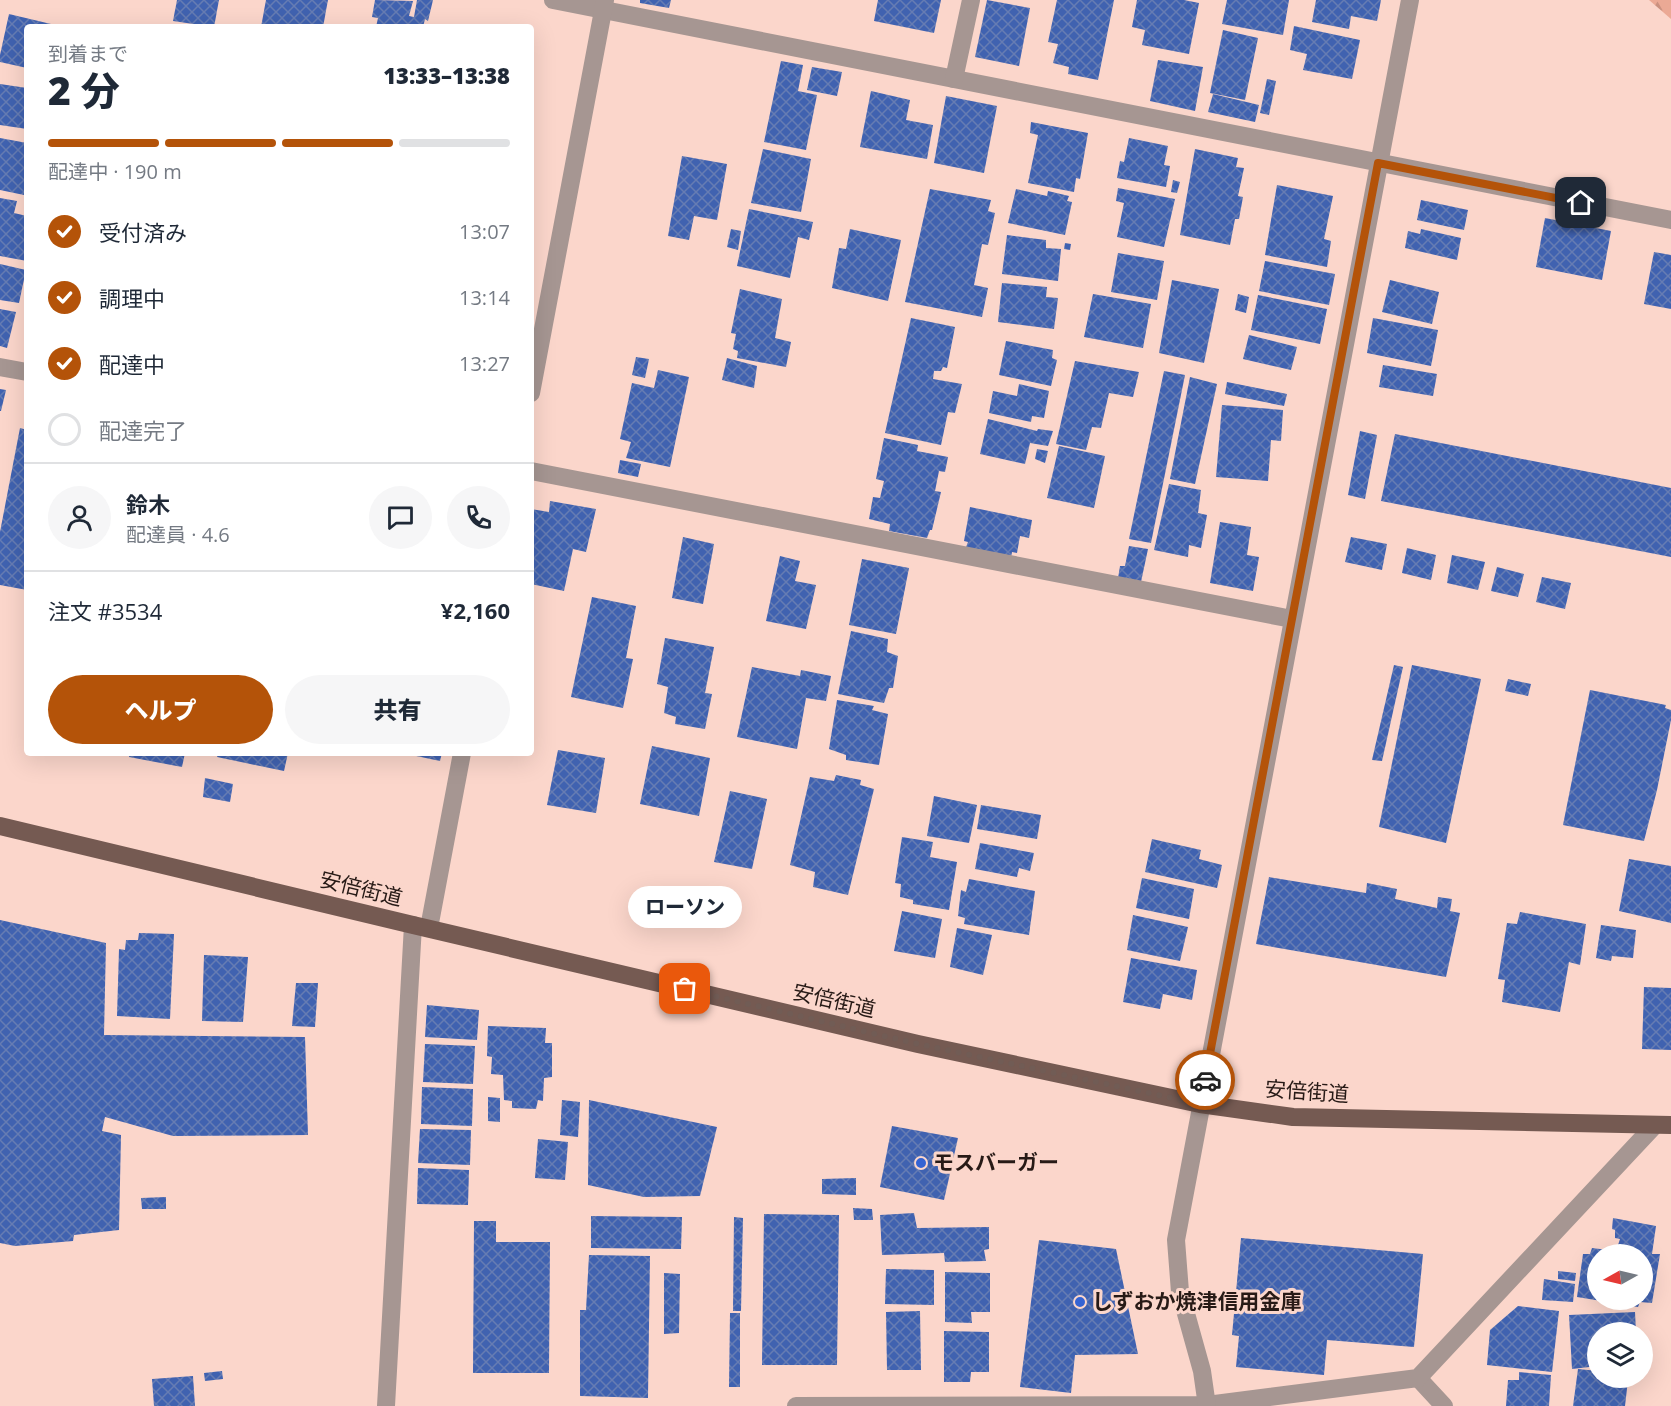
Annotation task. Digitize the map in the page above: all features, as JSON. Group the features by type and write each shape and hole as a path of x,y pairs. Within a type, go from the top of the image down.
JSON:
{"main road":[{"name":"安倍街道","path":"0,826 918,1044 1200,1104 1293,1117 1663,1126"}],"street":[{"path":"553,0 604,5 954,79 1671,220"},
{"path":"954,79 971,0"},
{"path":"1207,1406 1202,1371 1180,1292 1176,1240 1410,0"},
{"path":"534,377 604,5"},
{"path":"0,367 24,371"},
{"path":"534,472 1292,619"},
{"path":"386,1406 421,927 461,756"},
{"path":"796,1406 1207,1406 1418,1378 1663,1126"},
{"path":"1418,1378 1444,1406"}],"green space":[{"path":"1649,0 1671,0 1671,19"}],"building":[{"path":"177,0 219,0 215,24 173,21"},
{"path":"266,0 328,0 324,24 262,24"},
{"path":"375,0 413,1 409,16 414,17 417,0 433,0 428,21 425,19 424,24 377,24 378,18 372,17"},
{"path":"640,0 671,0 669,8 640,3"},
{"path":"878,0 941,0 934,33 874,21"},
{"path":"987,0 1030,8 1019,66 975,57"},
{"path":"1057,0 1114,0 1098,80 1068,74 1069,67 1053,63 1058,44 1048,42"},
{"path":"1137,0 1184,0 1199,3 1189,54 1142,45 1145,30 1132,27"},
{"path":"1227,0 1289,0 1283,35 1222,24"},
{"path":"1316,0 1381,0 1377,21 1351,16 1349,29 1312,22"},
{"path":"9,14 51,24 24,24 24,67 0,62"},
{"path":"1294,26 1360,40 1352,79 1303,70 1307,54 1290,50"},
{"path":"1223,30 1258,38 1245,100 1210,93"},
{"path":"1158,60 1203,67 1195,111 1150,101"},
{"path":"781,61 803,65 798,91 817,95 806,150 764,142"},
{"path":"812,67 842,72 837,96 807,90"},
{"path":"1267,79 1276,81 1269,115 1260,113"},
{"path":"0,84 24,88 24,129 0,125"},
{"path":"871,91 910,100 906,120 933,125 927,159 860,147"},
{"path":"1213,94 1259,105 1255,122 1208,112"},
{"path":"946,96 997,106 984,173 934,163"},
{"path":"1031,122 1088,133 1080,179 1076,178 1074,192 1028,183 1038,135 1030,133"},
{"path":"0,138 24,142 24,195 0,190"},
{"path":"1129,138 1168,146 1164,165 1170,166 1166,187 1117,178 1120,161 1124,162"},
{"path":"763,149 811,159 801,212 751,203"},
{"path":"1195,149 1238,158 1236,167 1244,168 1238,196 1243,197 1239,219 1235,219 1230,245 1180,235"},
{"path":"682,156 727,164 717,220 694,216 689,240 668,236"},
{"path":"1173,180 1180,182 1177,193 1171,192"},
{"path":"1277,185 1333,196 1324,239 1331,241 1327,267 1265,255"},
{"path":"1118,188 1175,199 1164,247 1117,237 1124,203 1116,201"},
{"path":"930,189 991,200 988,211 995,213 988,245 982,244 974,285 988,288 982,317 905,302"},
{"path":"1016,189 1047,196 1048,191 1069,196 1067,201 1072,202 1065,235 1008,223"},
{"path":"0,198 17,201 14,213 24,215 24,260 0,256"},
{"path":"1421,200 1468,210 1464,230 1417,220"},
{"path":"749,209 813,222 809,240 798,237 790,278 737,266"},
{"path":"1545,218 1611,231 1602,280 1536,267"},
{"path":"731,229 741,231 738,250 727,247"},
{"path":"850,229 901,240 888,301 832,288 839,248 846,249"},
{"path":"1421,229 1461,238 1457,260 1405,248 1408,231 1420,234"},
{"path":"1007,235 1046,240 1046,248 1061,249 1058,281 1002,274"},
{"path":"1065,243 1071,244 1070,250 1064,249"},
{"path":"1654,252 1671,255 1671,309 1644,304"},
{"path":"1118,253 1164,261 1157,300 1111,292"},
{"path":"1265,261 1335,274 1329,305 1259,291"},
{"path":"0,264 24,270 19,303 0,300"},
{"path":"1172,280 1219,289 1204,363 1159,353"},
{"path":"1390,280 1439,292 1432,324 1382,312"},
{"path":"1002,283 1047,287 1046,297 1058,298 1054,329 998,322"},
{"path":"740,289 782,299 775,338 791,342 786,367 737,358 738,351 733,349 736,334 731,333"},
{"path":"1093,294 1151,304 1143,348 1084,337"},
{"path":"1238,294 1249,297 1246,313 1235,310"},
{"path":"1258,295 1327,309 1320,344 1251,330"},
{"path":"0,309 16,312 7,348 0,346"},
{"path":"911,318 955,327 947,368 943,367 941,371 934,371 933,379 962,384 955,413 948,412 941,445 885,433"},
{"path":"1373,318 1438,330 1431,366 1367,353"},
{"path":"1249,335 1297,347 1291,370 1243,359"},
{"path":"1006,341 1053,350 1052,358 1057,360 1051,386 999,375"},
{"path":"636,357 649,359 645,378 632,375"},
{"path":"727,358 757,366 754,388 722,380"},
{"path":"1075,361 1139,372 1133,397 1109,393 1101,428 1092,427 1086,450 1056,444"},
{"path":"1383,365 1437,374 1433,396 1379,387"},
{"path":"658,370 689,377 670,467 626,458 631,442 620,439 632,383 654,388"},
{"path":"1164,371 1185,375 1151,543 1129,539"},
{"path":"1190,377 1217,384 1195,484 1170,479"},
{"path":"1227,382 1287,394 1284,406 1225,394"},
{"path":"1019,384 1049,391 1044,418 1032,416 1031,422 989,413 993,391 1017,396"},
{"path":"0,389 6,390 1,411 0,411"},
{"path":"1222,405 1283,410 1281,441 1271,440 1268,481 1216,477"},
{"path":"988,419 1037,431 1038,429 1053,431 1048,446 1030,443 1025,464 980,454"},
{"path":"20,428 24,429 24,589 0,585 0,532"},
{"path":"1360,431 1377,435 1365,499 1348,495"},
{"path":"1395,434 1671,488 1671,557 1381,501"},
{"path":"884,438 918,445 917,451 948,457 945,472 939,471 935,491 941,492 932,530 927,538 889,531 890,524 869,519 873,497 880,498 884,481 876,479"},
{"path":"1059,446 1105,456 1094,508 1047,498"},
{"path":"1037,449 1048,451 1045,463 1035,459"},
{"path":"620,460 641,464 638,477 618,473"},
{"path":"1169,484 1201,490 1198,513 1207,515 1201,548 1189,545 1188,557 1154,550"},
{"path":"550,501 596,509 586,552 573,549 564,591 534,585 534,510 549,512"},
{"path":"970,507 1032,520 1029,538 1020,536 1017,553 1012,552 1011,558 966,547 968,542 964,541"},
{"path":"1220,522 1251,527 1247,555 1259,557 1253,591 1210,583"},
{"path":"683,537 714,544 703,604 672,598"},
{"path":"1351,537 1387,544 1382,570 1345,562"},
{"path":"1129,546 1148,549 1141,582 1118,578 1120,566 1125,566"},
{"path":"1407,548 1436,555 1431,580 1402,573"},
{"path":"1452,555 1485,562 1478,590 1447,583"},
{"path":"780,556 800,561 795,581 816,585 806,629 766,621"},
{"path":"862,559 909,568 896,634 849,625"},
{"path":"1497,567 1524,574 1518,597 1491,591"},
{"path":"1542,577 1571,583 1565,609 1536,602"},
{"path":"592,597 636,606 626,658 633,659 623,708 571,697"},
{"path":"851,631 888,639 887,652 898,656 893,688 889,688 884,703 838,694"},
{"path":"665,638 714,647 705,693 712,694 705,729 675,724 676,717 664,713 668,687 657,684"},
{"path":"1394,665 1403,667 1382,761 1372,760"},
{"path":"1412,665 1481,679 1446,843 1379,827"},
{"path":"752,667 800,676 801,670 831,676 826,701 806,698 797,749 737,737"},
{"path":"1508,679 1531,684 1528,696 1505,691"},
{"path":"1590,690 1666,705 1665,708 1671,710 1657,790 1644,841 1563,825"},
{"path":"837,700 874,706 872,710 888,714 879,765 846,760 846,755 829,749"},
{"path":"652,746 710,758 699,816 640,804"},
{"path":"558,750 605,758 596,813 547,805"},
{"path":"129,756 184,756 182,767"},
{"path":"217,756 287,756 284,771"},
{"path":"416,756 441,756 440,761"},
{"path":"836,775 861,780 860,785 874,789 848,895 813,887 815,872 790,865 810,777 834,781"},
{"path":"205,778 233,784 230,802 203,797"},
{"path":"730,791 767,799 752,869 714,862"},
{"path":"934,796 977,805 969,843 927,836"},
{"path":"981,805 1041,815 1037,839 977,829"},
{"path":"902,837 933,842 930,857 957,862 949,910 913,904 913,900 900,897 901,884 895,883"},
{"path":"1152,839 1201,850 1199,859 1222,865 1217,888 1145,872"},
{"path":"980,843 1034,853 1030,871 1019,868 1017,877 975,869"},
{"path":"1629,859 1671,866 1671,923 1619,911"},
{"path":"1269,877 1366,893 1367,883 1397,889 1395,899 1437,908 1438,897 1452,899 1450,911 1460,913 1446,977 1256,944"},
{"path":"1142,878 1194,889 1189,919 1136,908"},
{"path":"969,879 1035,891 1029,935 964,924 965,918 958,916 961,890 966,892"},
{"path":"902,911 942,919 935,958 894,951"},
{"path":"1520,912 1586,924 1580,965 1569,962 1560,1012 1502,1002 1505,980 1498,979 1507,923 1517,924"},
{"path":"1133,915 1188,927 1180,961 1127,950"},
{"path":"0,920 106,943 104,1035 305,1037 308,1135 173,1136 105,1117 102,1131 121,1135 119,1230 74,1235 73,1241 15,1246 0,1243"},
{"path":"1601,925 1636,930 1633,958 1612,956 1611,961 1596,958"},
{"path":"957,928 992,935 983,975 950,967"},
{"path":"139,933 174,934 170,1019 117,1016 119,949 125,950 126,940 138,940"},
{"path":"204,955 248,957 243,1022 202,1021"},
{"path":"1131,958 1197,970 1192,1000 1163,994 1160,1009 1123,1002"},
{"path":"296,983 318,983 315,1027 292,1026"},
{"path":"1644,987 1671,988 1671,1050 1642,1049"},
{"path":"427,1005 479,1010 477,1040 425,1037"},
{"path":"488,1026 546,1028 545,1043 552,1043 552,1077 544,1078 543,1101 538,1100 536,1109 512,1108 512,1101 504,1100 503,1075 491,1074 492,1057 487,1056"},
{"path":"425,1044 475,1046 473,1084 423,1082"},
{"path":"422,1087 473,1089 472,1126 421,1124"},
{"path":"488,1097 500,1098 500,1122 488,1121"},
{"path":"562,1100 580,1102 578,1137 560,1135"},
{"path":"589,1100 717,1127 700,1196 644,1197 588,1185"},
{"path":"892,1126 958,1138 944,1200 880,1187"},
{"path":"420,1129 471,1130 470,1165 418,1163"},
{"path":"538,1139 568,1142 565,1180 535,1178"},
{"path":"418,1168 469,1170 468,1205 417,1204"},
{"path":"856,1178 856,1195 822,1194 822,1179"},
{"path":"166,1197 166,1209 142,1209 141,1198"},
{"path":"853,1208 872,1209 873,1220 854,1220"},
{"path":"914,1213 917,1228 989,1227 989,1249 984,1250 986,1261 945,1262 944,1253 882,1255 880,1215"},
{"path":"764,1214 839,1215 837,1365 762,1365"},
{"path":"591,1216 682,1217 681,1249 591,1248"},
{"path":"734,1217 743,1218 741,1311 733,1311"},
{"path":"1613,1218 1656,1226 1653,1247 1653,1244 1618,1244 1620,1239 1615,1238 1615,1230 1612,1229"},
{"path":"474,1221 496,1221 496,1242 550,1242 549,1373 473,1373"},
{"path":"1241,1238 1423,1254 1414,1347 1327,1340 1324,1375 1236,1367 1239,1336 1232,1335"},
{"path":"1039,1240 1116,1249 1138,1354 1075,1355 1071,1393 1020,1387"},
{"path":"1583,1254 1587,1254 1587,1299 1577,1297"},
{"path":"1653,1254 1660,1254 1653,1297"},
{"path":"589,1255 650,1256 648,1398 580,1396 580,1310 586,1310"},
{"path":"886,1269 934,1270 934,1305 885,1304"},
{"path":"1558,1271 1576,1273 1575,1281 1558,1279"},
{"path":"945,1272 990,1273 990,1312 971,1312 972,1323 945,1322"},
{"path":"664,1273 680,1274 679,1333 664,1334"},
{"path":"1544,1279 1575,1284 1573,1302 1542,1300"},
{"path":"1518,1306 1559,1311 1552,1372 1487,1365 1490,1330"},
{"path":"920,1311 921,1370 887,1370 886,1312"},
{"path":"1635,1312 1636,1322 1587,1322 1587,1367 1572,1369 1569,1315"},
{"path":"730,1313 740,1313 740,1387 729,1387"},
{"path":"944,1331 989,1332 989,1372 971,1372 970,1382 944,1382"},
{"path":"1578,1369 1587,1370 1587,1388 1627,1388 1625,1406 1573,1406"},
{"path":"222,1371 223,1379 205,1381 204,1373"},
{"path":"1519,1372 1551,1375 1549,1406 1506,1406 1508,1380 1519,1380"},
{"path":"193,1376 195,1406 154,1406 152,1379"}],"way so far":[{"path":"685,989 918,1044 1200,1104 1205,1080"}],"place":[{"name":"ローソン","path":"685,989"},
{"name":"モスバーガー","path":"921,1163"},
{"name":"しずおか焼津信用金庫","path":"1080,1302"}],"route":[{"path":"1205,1080 1378,163 1581,203"}]}
